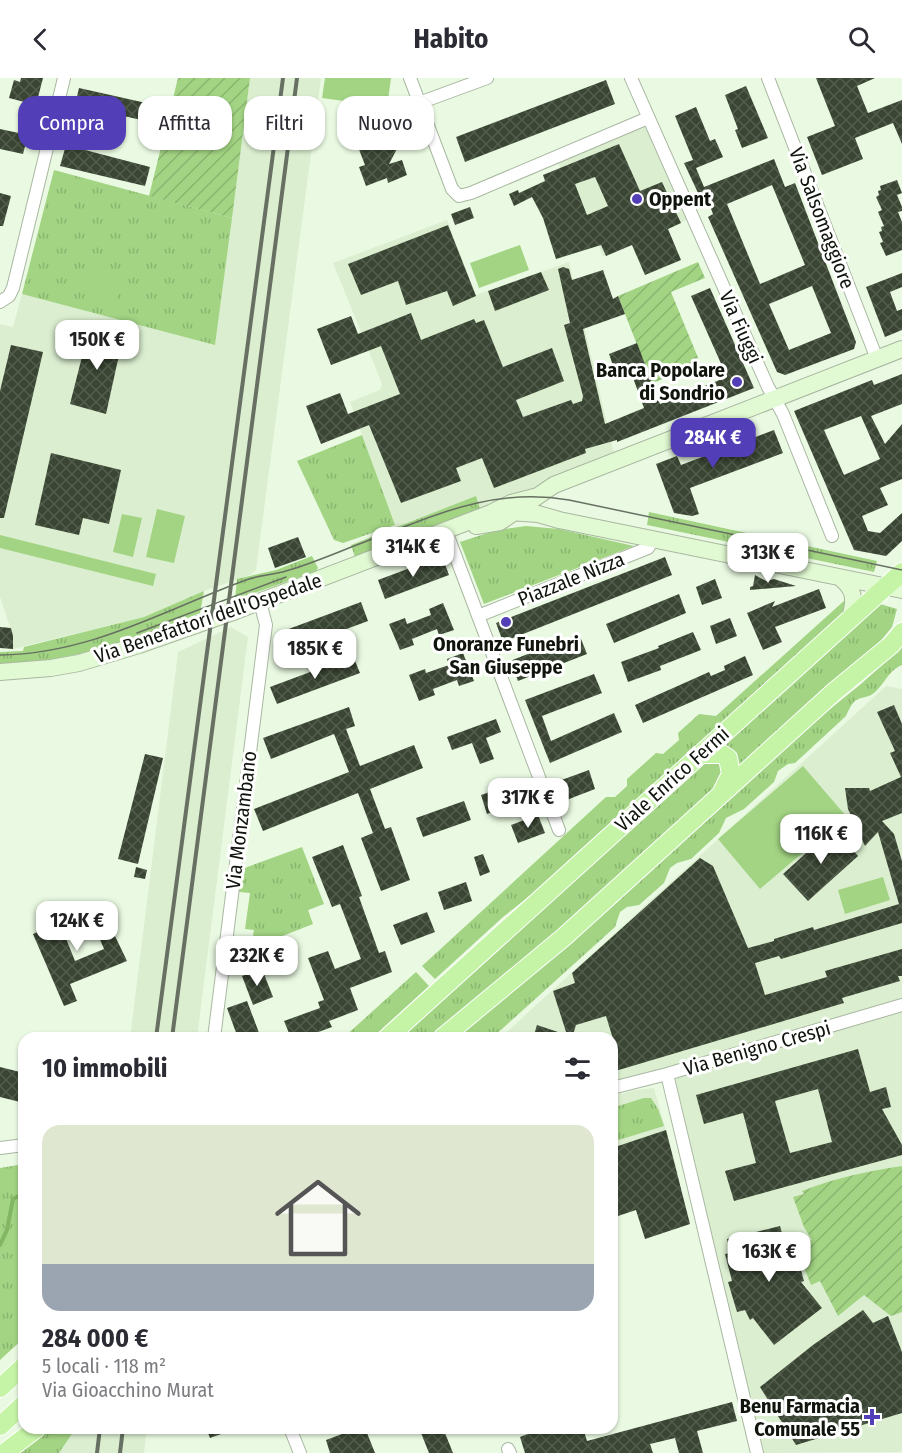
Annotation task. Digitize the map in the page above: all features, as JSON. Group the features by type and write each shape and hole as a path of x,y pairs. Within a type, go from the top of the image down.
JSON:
{"main road":[{"path":"515,512 554,485 902,349"},
{"path":"554,485 548,502 552,514 559,520"},
{"name":"Via Benefattori dell'Ospedale","path":"0,672 79,663 149,641 260,602 446,531 496,517 511,503 538,496"},
{"name":"Piazzale Nizza","path":"496,517 515,512 538,514 653,539"},
{"name":"Piazzale Nizza","path":"496,517 559,520"},
{"path":"653,539 893,588"},
{"name":"Viale Enrico Fermi","path":"394,1032 850,617 893,588 902,572"},
{"path":"838,576 853,592 854,606 850,617"},
{"path":"450,1032 549,950 836,691 891,645 902,632"},
{"path":"700,754 722,754 728,758 731,774 721,794"},
{"path":"455,1032 464,1021"},
{"path":"0,1388 18,1372"},
{"path":"0,1426 18,1410"},
{"path":"4,1453 29,1434"}],"street":[{"path":"0,302 9,296 13,288 64,78"},
{"path":"410,78 416,96"},
{"path":"434,97 487,78"},
{"name":"Via Fiuggi","path":"631,78 774,399 783,414 832,536"},
{"name":"Via Salsomaggiore","path":"768,78 877,359"},
{"path":"434,142 452,189 459,196 648,118"},
{"path":"446,531 559,830"},
{"name":"Piazzale Nizza","path":"478,616 648,548 653,539"},
{"name":"Via Monzambano","path":"215,1032 266,626 260,602"},
{"name":"Via Benigno Crespi","path":"618,1086 898,1009"},
{"path":"667,1074 757,1453"},
{"path":"0,1148 18,1146"},
{"path":"292,1434 300,1453"}],"shaded area":[{"path":"250,78 321,78 319,96 248,96"},
{"path":"648,122 691,218 603,257 577,188 569,191 557,159"},
{"path":"244,124 244,150 311,150 256,570 250,575 204,591 144,617 13,649 13,636 0,597 0,324 13,327 22,294 215,344"},
{"path":"447,220 476,295 569,262 616,462 402,544 350,402 380,390 382,384 333,263"},
{"path":"231,627 248,637 198,1032 131,1032 178,652"},
{"path":"886,686 902,689 902,1452 764,1453 670,1076 618,1085 618,1032 507,1032"},
{"path":"654,1088 678,1173 618,1196 618,1094"},
{"path":"72,1434 146,1434 144,1453 59,1453"}],"green space":[{"path":"178,78 250,78 248,96 244,96 244,125 232,218 149,196 160,150 232,150 232,96 174,96"},
{"path":"325,78 391,78 389,96 337,96 337,100 322,96"},
{"path":"54,170 232,218 215,345 22,294"},
{"path":"520,245 529,270 479,288 470,263"},
{"path":"698,262 705,278 671,292 701,365 652,383 618,296"},
{"path":"89,269 122,288 112,307 78,288"},
{"path":"362,435 395,525 343,543 334,540 297,461"},
{"path":"476,496 480,509 355,557 351,545"},
{"path":"157,509 185,516 174,563 146,557"},
{"path":"649,512 877,561 874,572 647,525"},
{"path":"122,514 142,518 133,557 113,552"},
{"path":"526,526 559,529 634,546 484,604 460,542 497,530"},
{"path":"0,535 156,574 153,586 0,548"},
{"path":"312,556 318,568 316,571 235,600 237,579 276,570"},
{"path":"204,591 200,613 152,632 77,654 26,663 0,664 0,652 23,651 24,647 144,617"},
{"path":"845,600 845,608 839,618 568,866 503,917 435,979 422,966 606,797 615,797 627,786 627,779 656,753 663,754 679,740 678,733 699,714 716,716"},
{"path":"877,603 897,609 892,627 879,643 766,745 739,766 719,746"},
{"path":"902,647 902,665 893,671 875,692 855,701 846,716 795,763 788,764 778,771 774,782 744,809 726,818 719,833 691,859 677,863 670,868 664,883 639,905 627,907 620,912 615,927 499,1032 462,1032 809,726"},
{"path":"718,760 726,768 727,779 511,975 440,1032 406,1032 700,763"},
{"path":"803,766 846,816 760,889 718,839"},
{"path":"302,847 324,904 308,910 313,924 257,946 253,935 254,930 245,929 250,893 239,892 242,869"},
{"path":"883,877 890,900 845,914 838,890"},
{"path":"416,972 429,986 379,1032 350,1032"},
{"path":"651,1098 664,1126 618,1140 618,1106"},
{"path":"18,1165 18,1344 0,1360 0,1168"},
{"path":"902,1166 902,1312 891,1316 864,1295 838,1316 820,1281 811,1285 795,1244 798,1243 800,1246 812,1240 804,1227 793,1197 804,1194 802,1191 814,1186"},
{"path":"38,1434 72,1434 59,1453 15,1453"}],"building":[{"path":"21,78 43,78 38,96 18,96 18,100 9,98 14,80 20,82"},
{"path":"816,78 875,78 857,86 868,113 902,100 902,144 893,123 855,138 863,159 822,175 807,137 835,126"},
{"path":"606,80 615,104 465,162 456,137"},
{"path":"746,86 768,138 742,148 735,130 738,129 725,95"},
{"path":"79,88 115,96 77,96"},
{"path":"126,99 138,101 138,119 126,117"},
{"path":"696,107 710,141 715,139 723,157 696,168 704,187 774,159 785,187 795,183 856,342 854,349 785,375 777,372 708,217 713,214 705,193 699,195 684,163 693,160 675,116","holes":["772,185 805,265 760,284 727,204","812,286 831,333 789,350 769,304"]},
{"path":"0,129 18,133 18,150 24,150 23,154 0,149"},
{"path":"619,144 640,191 662,182 681,223 668,229 681,260 645,275 632,245 606,256 601,245 556,259 543,218 532,197 514,206 509,194 518,190 519,193 545,181 543,175","holes":["595,177 608,206 587,215 575,184"]},
{"path":"65,150 85,150 150,167 145,186 60,166"},
{"path":"359,150 396,150 389,164 402,160 407,175 388,183 387,178 366,186 359,167 365,165"},
{"path":"897,180 902,193 897,195 902,207 902,211 898,212 902,222 902,250 886,256 880,243 883,242 879,232 884,226 878,212 882,210 876,197 879,195 878,191 881,190 880,186"},
{"path":"0,193 11,196 3,226 0,226"},
{"path":"470,207 474,218 455,225 451,214"},
{"path":"448,225 476,296 453,306 447,291 406,305 398,281 361,295 348,264"},
{"path":"563,267 569,269 572,280 603,270 613,299 618,296 625,314 583,329 605,424 644,408 632,375 618,380 609,354 637,343 660,404 727,377 691,296 710,288 754,388 617,442 617,440 585,449 586,453 494,488 482,458 456,468 461,481 401,503 369,425 321,444 306,406 340,393 348,414 400,394 381,346 331,365 317,329 351,316 358,334 411,313 421,340 474,319 476,323 484,320 503,367 552,348 564,381 516,400 523,417 571,400 573,404 582,401 583,396 564,325 570,323 558,269"},
{"path":"541,272 549,290 495,311 488,291"},
{"path":"902,273 902,287 890,292 897,311 902,309 902,330 885,337 866,287"},
{"path":"89,329 123,337 106,414 70,404"},
{"path":"11,345 43,352 4,518 0,518 0,391"},
{"path":"902,374 902,404 871,416 885,444 902,424 902,479 880,488 888,505 862,516 868,531 880,533 902,513 902,541 886,556 854,550 794,411 872,380 874,385","holes":["861,416 880,459 844,475 824,430"]},
{"path":"774,430 783,453 690,488 699,514 692,516 674,513 656,464 677,456 681,465"},
{"path":"51,453 121,470 109,524 83,518 79,535 35,525"},
{"path":"298,537 306,557 275,568 268,548"},
{"path":"442,556 449,575 385,599 378,580"},
{"path":"665,557 672,575 503,642 496,623"},
{"path":"755,575 766,581 774,579 796,586 750,590"},
{"path":"715,579 722,598 702,605 696,587"},
{"path":"819,589 826,608 775,627 782,642 763,650 747,613 775,601 772,607"},
{"path":"679,594 686,613 614,643 606,624"},
{"path":"361,602 368,621 285,652 278,633"},
{"path":"443,603 454,630 439,635 437,629 412,639 414,645 400,650 389,624 405,618 407,624 431,615 429,609"},
{"path":"730,618 737,636 716,644 710,626"},
{"path":"0,627 11,628 13,649 0,648"},
{"path":"693,632 701,650 660,666 661,670 628,682 621,662"},
{"path":"579,634 587,654 518,681 510,661"},
{"path":"463,653 474,681 459,686 457,680 433,689 435,695 419,701 409,675 425,669 426,673 449,665 447,659"},
{"path":"353,656 360,673 277,704 270,687"},
{"path":"745,656 753,675 643,723 635,705 709,672 711,676 725,670 724,666"},
{"path":"594,674 602,693 542,716 551,741 614,713 622,732 550,763 525,700"},
{"path":"894,705 902,724 902,813 882,821 894,834 902,861 902,923 781,959 779,956 755,963 765,995 827,977 825,971 902,949 902,976 898,976 900,981 842,998 844,1003 618,1070 618,1032 611,1032 606,1016 576,1025 574,1032 566,1032 553,991 575,983 572,973 700,858 713,866 748,948 813,927 814,930 899,904 878,832 865,846 848,809 845,788 869,788 870,791 901,777 890,753 895,751 877,712"},
{"path":"349,707 355,726 346,729 360,766 414,745 423,768 370,789 385,829 391,827 410,880 381,891 361,838 373,833 358,793 263,831 254,809 349,772 334,734 271,759 263,738"},
{"path":"496,719 501,732 486,738 494,759 480,764 472,743 452,750 447,737"},
{"path":"145,754 163,758 138,864 118,859"},
{"path":"589,770 595,789 564,801 556,782"},
{"path":"525,780 532,798 487,814 481,795"},
{"path":"464,801 471,820 423,837 416,818"},
{"path":"538,815 545,833 518,843 511,825"},
{"path":"834,828 858,856 808,901 783,874"},
{"path":"343,845 362,896 359,897 379,953 385,951 392,972 350,988 358,1010 329,1021 332,1027 318,1032 289,1032 284,1021 320,1008 318,1002 324,1000 308,958 328,951 335,969 361,959 340,904 332,907 312,857"},
{"path":"483,854 490,872 480,876 474,857"},
{"path":"136,867 147,870 145,879 134,877"},
{"path":"466,882 472,901 444,910 438,892"},
{"path":"86,903 90,914 61,926 75,961 104,949 90,916 103,911 127,961 70,984 77,1001 64,1006 33,934 55,925 52,918"},
{"path":"427,912 435,932 401,945 393,925"},
{"path":"262,969 273,997 253,1005 242,976"},
{"path":"247,1001 259,1032 236,1032 227,1008"},
{"path":"537,1025 558,1032 535,1032"},
{"path":"858,1049 870,1092 886,1087 891,1107 882,1109 902,1145 902,1155 734,1201 725,1171 756,1163 743,1113 704,1124 696,1095","holes":["818,1089 832,1142 790,1153 775,1101"]},
{"path":"0,1067 18,1072 18,1102 0,1097"},
{"path":"666,1130 690,1224 645,1239 636,1210 618,1216 618,1146"},
{"path":"780,1226 784,1240 788,1240 790,1250 795,1249 804,1281 801,1282 822,1308 774,1345 753,1318 750,1320 745,1310 737,1312 728,1282 732,1281 725,1254 730,1253 727,1239"},
{"path":"863,1310 873,1323 888,1316 902,1352 902,1413 796,1445 760,1387 813,1345"},
{"path":"732,1402 737,1421 697,1431 703,1453 679,1453 675,1438 650,1444 653,1453 525,1453 520,1437 528,1434 585,1434 587,1441"},
{"path":"208,1434 221,1434 210,1438"},
{"path":"342,1434 367,1434 375,1453 330,1453 326,1440"},
{"path":"421,1434 445,1434 453,1453 429,1453"}],"waterway":[{"path":"0,1245 7,1230 13,1199 18,1196"}],"tram line":[{"path":"0,655 33,653 96,639 246,580 307,564 441,513 490,500 515,497 569,500 902,570"},
{"path":"137,633 286,577"}],"railway":[{"path":"157,1032 283,78"},
{"path":"173,1032 297,78"},
{"path":"97,1453 99,1434"},
{"path":"120,1453 122,1434"}],"place":[{"name":"Oppent","path":"637,199"},
{"name":"Banca Popolare di Sondrio","path":"737,382"},
{"name":"Onoranze Funebri San Giuseppe","path":"506,622"},
{"name":"Benu Farmacia Comunale 55","path":"872,1417"}]}
